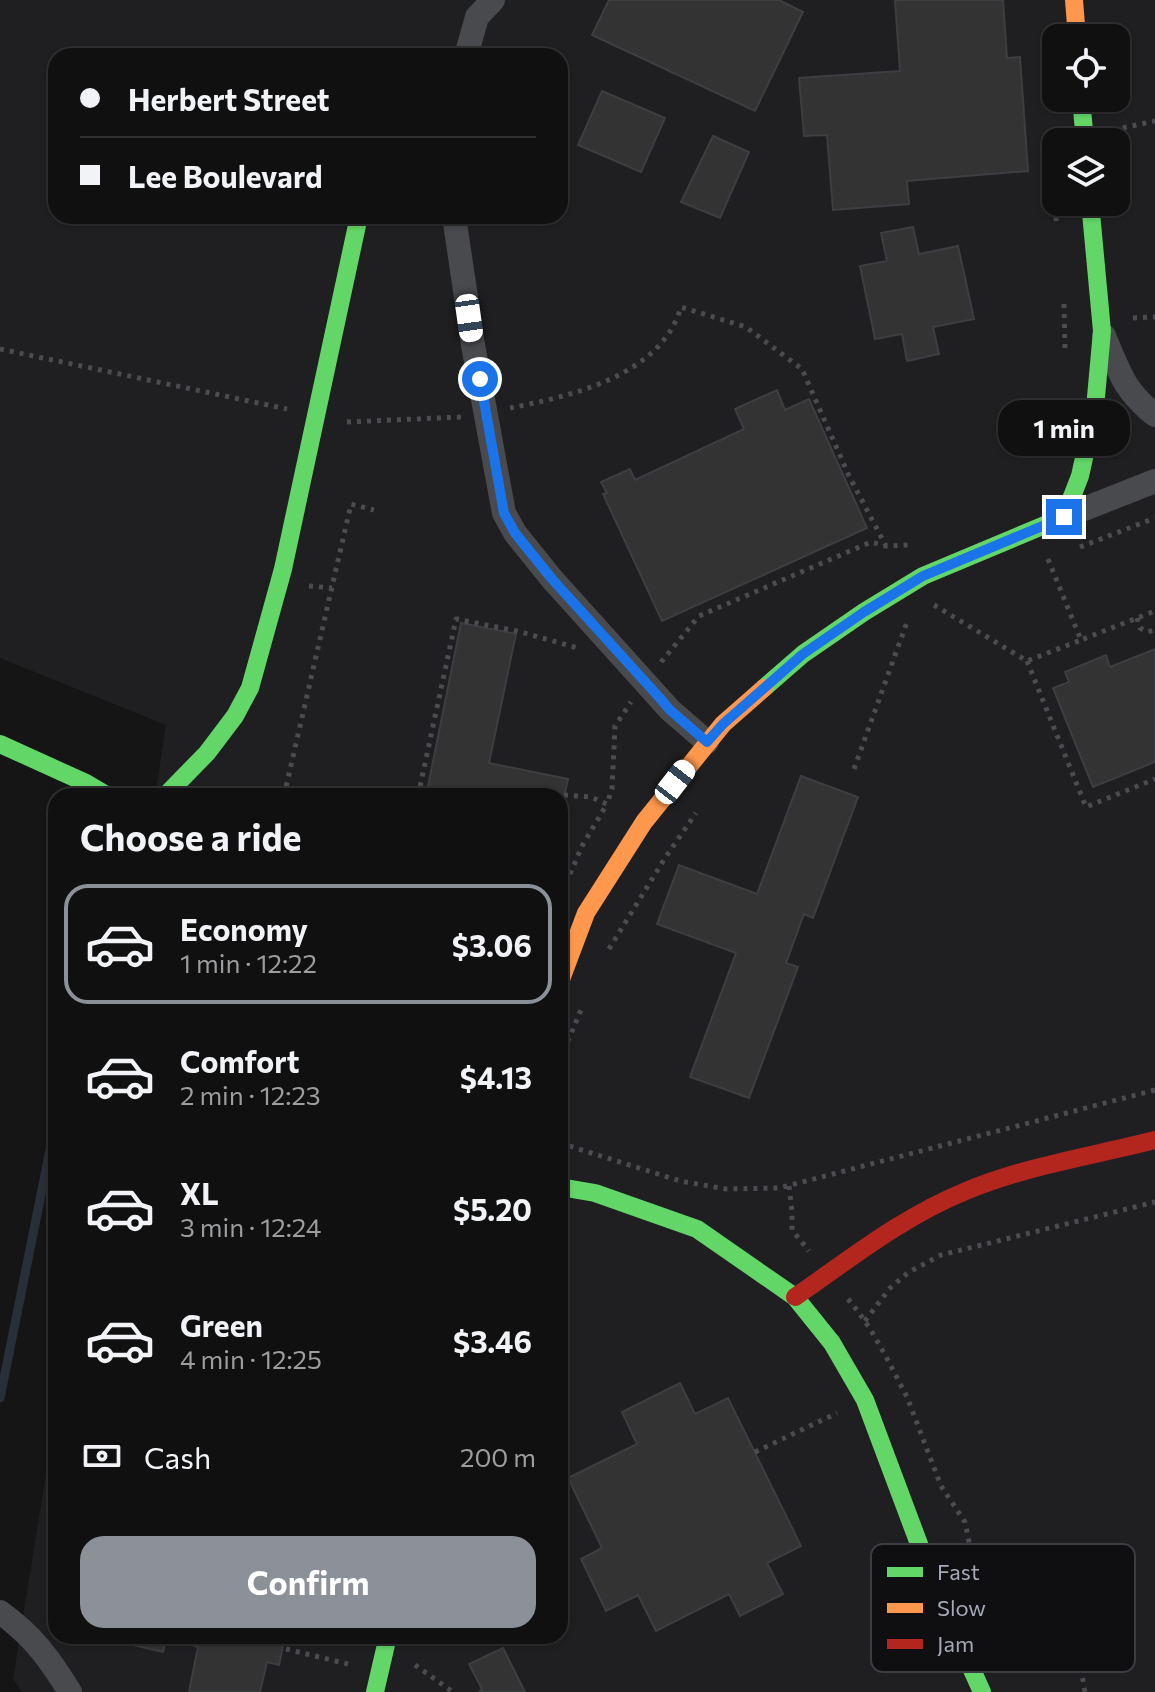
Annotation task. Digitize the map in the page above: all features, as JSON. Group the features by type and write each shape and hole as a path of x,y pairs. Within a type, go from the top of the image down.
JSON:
{"street":[{"path":"467,48 477,17 493,0"},
{"path":"1074,0 1076,24"},
{"path":"1064,517 1080,476 1095,408 1102,331 1091,216"},
{"path":"173,788 207,753 235,716 250,688 283,569 357,224"},
{"path":"455,224 473,345 504,513 515,533 545,570 670,710 707,742"},
{"path":"1102,331 1127,389 1155,415"},
{"path":"568,961 586,913 644,822 723,724 803,654 923,576 1155,481"},
{"path":"0,744 93,788"},
{"path":"795,1297 908,1219 967,1191 1053,1164 1155,1140"},
{"path":"568,1188 595,1193 697,1229 795,1297 832,1343 865,1400 919,1544"},
{"path":"0,1612 24,1629 51,1661 70,1692"},
{"path":"375,1692 386,1644"},
{"path":"973,1672 982,1692"}],"path":[{"path":"1127,128 1155,121"},
{"path":"1056,216 1057,226"},
{"path":"1064,304 1065,350"},
{"path":"681,307 746,327 802,369 849,476 886,546"},
{"path":"1132,318 1155,317"},
{"path":"286,788 351,504 374,510"},
{"path":"1075,549 1155,518"},
{"path":"568,877 612,789 615,726 699,616 871,542 886,546 909,545 920,540"},
{"path":"1035,565 1061,554"},
{"path":"1048,559 1081,640"},
{"path":"302,585 332,588"},
{"path":"924,608 944,601"},
{"path":"934,605 1027,661 1086,807 1155,779"},
{"path":"1027,661 1155,611"},
{"path":"854,769 908,618 896,626"},
{"path":"1137,618 1140,628 1147,632 1155,630"},
{"path":"420,788 457,630 456,619 517,631 584,650"},
{"path":"568,795 591,797 607,804"},
{"path":"607,952 698,810"},
{"path":"568,1042 589,993"},
{"path":"568,1146 680,1181 726,1189 779,1188 1155,1090"},
{"path":"789,1186 792,1230 866,1320 907,1397 941,1486 965,1522 969,1544"},
{"path":"832,1343 866,1320 890,1288 909,1272 941,1255 1155,1202"},
{"path":"755,1452 899,1383"},
{"path":"286,1649 348,1664"},
{"path":"404,1658 453,1692"},
{"path":"1082,1672 1085,1692"}],"shaded area":[{"path":"0,0 1155,0 1155,1692 22,1692 13,1679 48,1462 48,1644 568,1644 568,788 156,788 166,725 0,658"}],"building":[{"path":"609,0 779,0 803,12 755,111 592,35"},
{"path":"895,0 1003,0 1007,58 1020,57 1028,171 907,181 909,204 833,210 827,135 804,136 799,78 900,71"},
{"path":"602,91 665,118 641,172 578,145"},
{"path":"713,136 749,152 720,218 681,202"},
{"path":"913,227 919,254 958,246 974,319 933,327 939,354 907,361 902,334 875,339 860,266 887,261 881,233"},
{"path":"777,390 785,410 809,399 867,528 662,621 603,494 607,493 601,482 630,469 635,480 744,429 735,409"},
{"path":"461,623 516,634 489,763 568,779 566,788 428,788"},
{"path":"1155,649 1155,762 1093,787 1053,688 1069,682 1065,672 1106,655 1110,667"},
{"path":"801,776 858,797 813,918 804,914 786,963 798,967 749,1098 690,1077 736,953 657,924 679,865 757,894"},
{"path":"680,1383 695,1414 728,1398 801,1546 767,1563 783,1594 740,1616 729,1594 656,1631 638,1595 606,1611 581,1559 602,1548 568,1478 637,1444 622,1412"},
{"path":"129,1644 165,1644 163,1652"},
{"path":"190,1644 283,1644 279,1665 267,1662 260,1692 189,1692 198,1647"},
{"path":"503,1648 525,1692 479,1692 482,1689 469,1664"}],"waterway":[{"path":"0,1398 48,1160"}],"traffic: fast":[{"path":"1082,112 1084,128"},
{"path":"764,688 803,654 923,576 1064,517 1080,476 1095,408 1102,331 1091,216"},
{"path":"173,788 207,753 235,716 250,688 283,569 357,224"},
{"path":"0,744 94,788"},
{"path":"568,1188 595,1193 697,1229 795,1297 832,1343 865,1400 919,1544"},
{"path":"375,1692 386,1644"},
{"path":"973,1672 982,1692"}],"traffic: slow":[{"path":"1074,0 1076,24"},
{"path":"568,961 586,913 644,822 723,724 764,688"}],"traffic: jam":[{"path":"795,1297 857,1253 943,1201 989,1182 1036,1168 1155,1140"}],"route":[{"path":"480,379 504,513 515,533 552,579 670,710 707,742 723,724 803,654 864,612 923,576 1064,517"}]}
